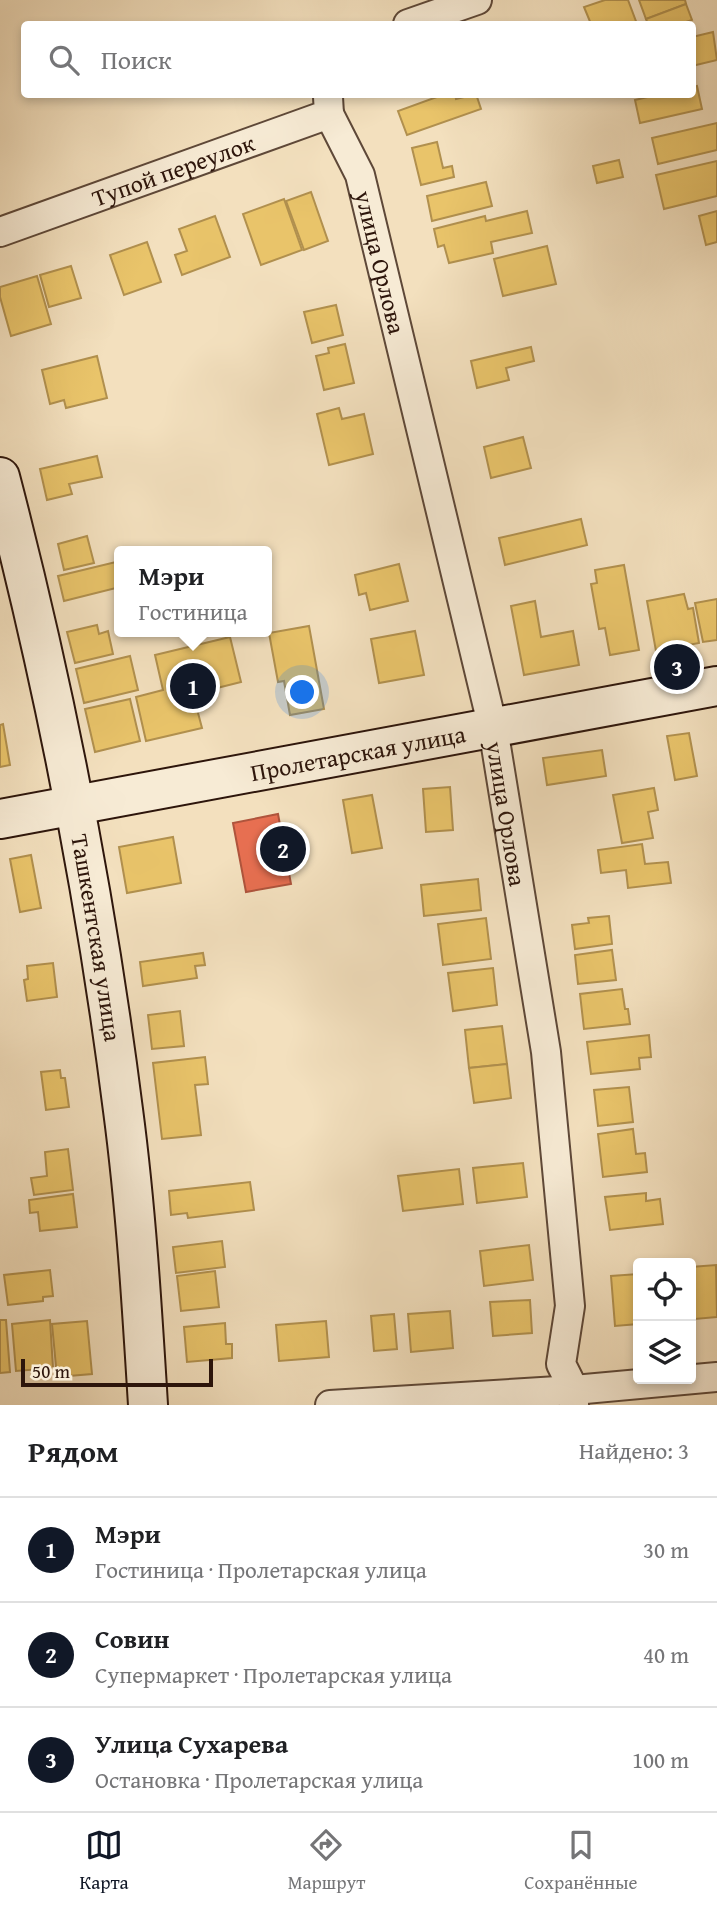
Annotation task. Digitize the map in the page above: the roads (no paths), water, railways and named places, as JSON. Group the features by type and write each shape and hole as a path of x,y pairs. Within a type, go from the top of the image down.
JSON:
{"street":[{"path":"417,21 477,0"},
{"name":"Тупой переулок","path":"0,232 328,104"},
{"name":"улица Орлова","path":"328,104 360,175 492,728 546,1052 570,1306 561,1364 574,1397"},
{"name":"Ташкентская улица","path":"0,477 74,806 123,1111 139,1262 148,1405"},
{"name":"Пролетарская улица","path":"0,819 717,686"},
{"path":"330,1405 574,1397 717,1377"}],"place":[{"name":"Улица Сухарева","path":"677,667"},
{"name":"Мэри","path":"193,686"},
{"name":"Совин","path":"283,849"}]}
